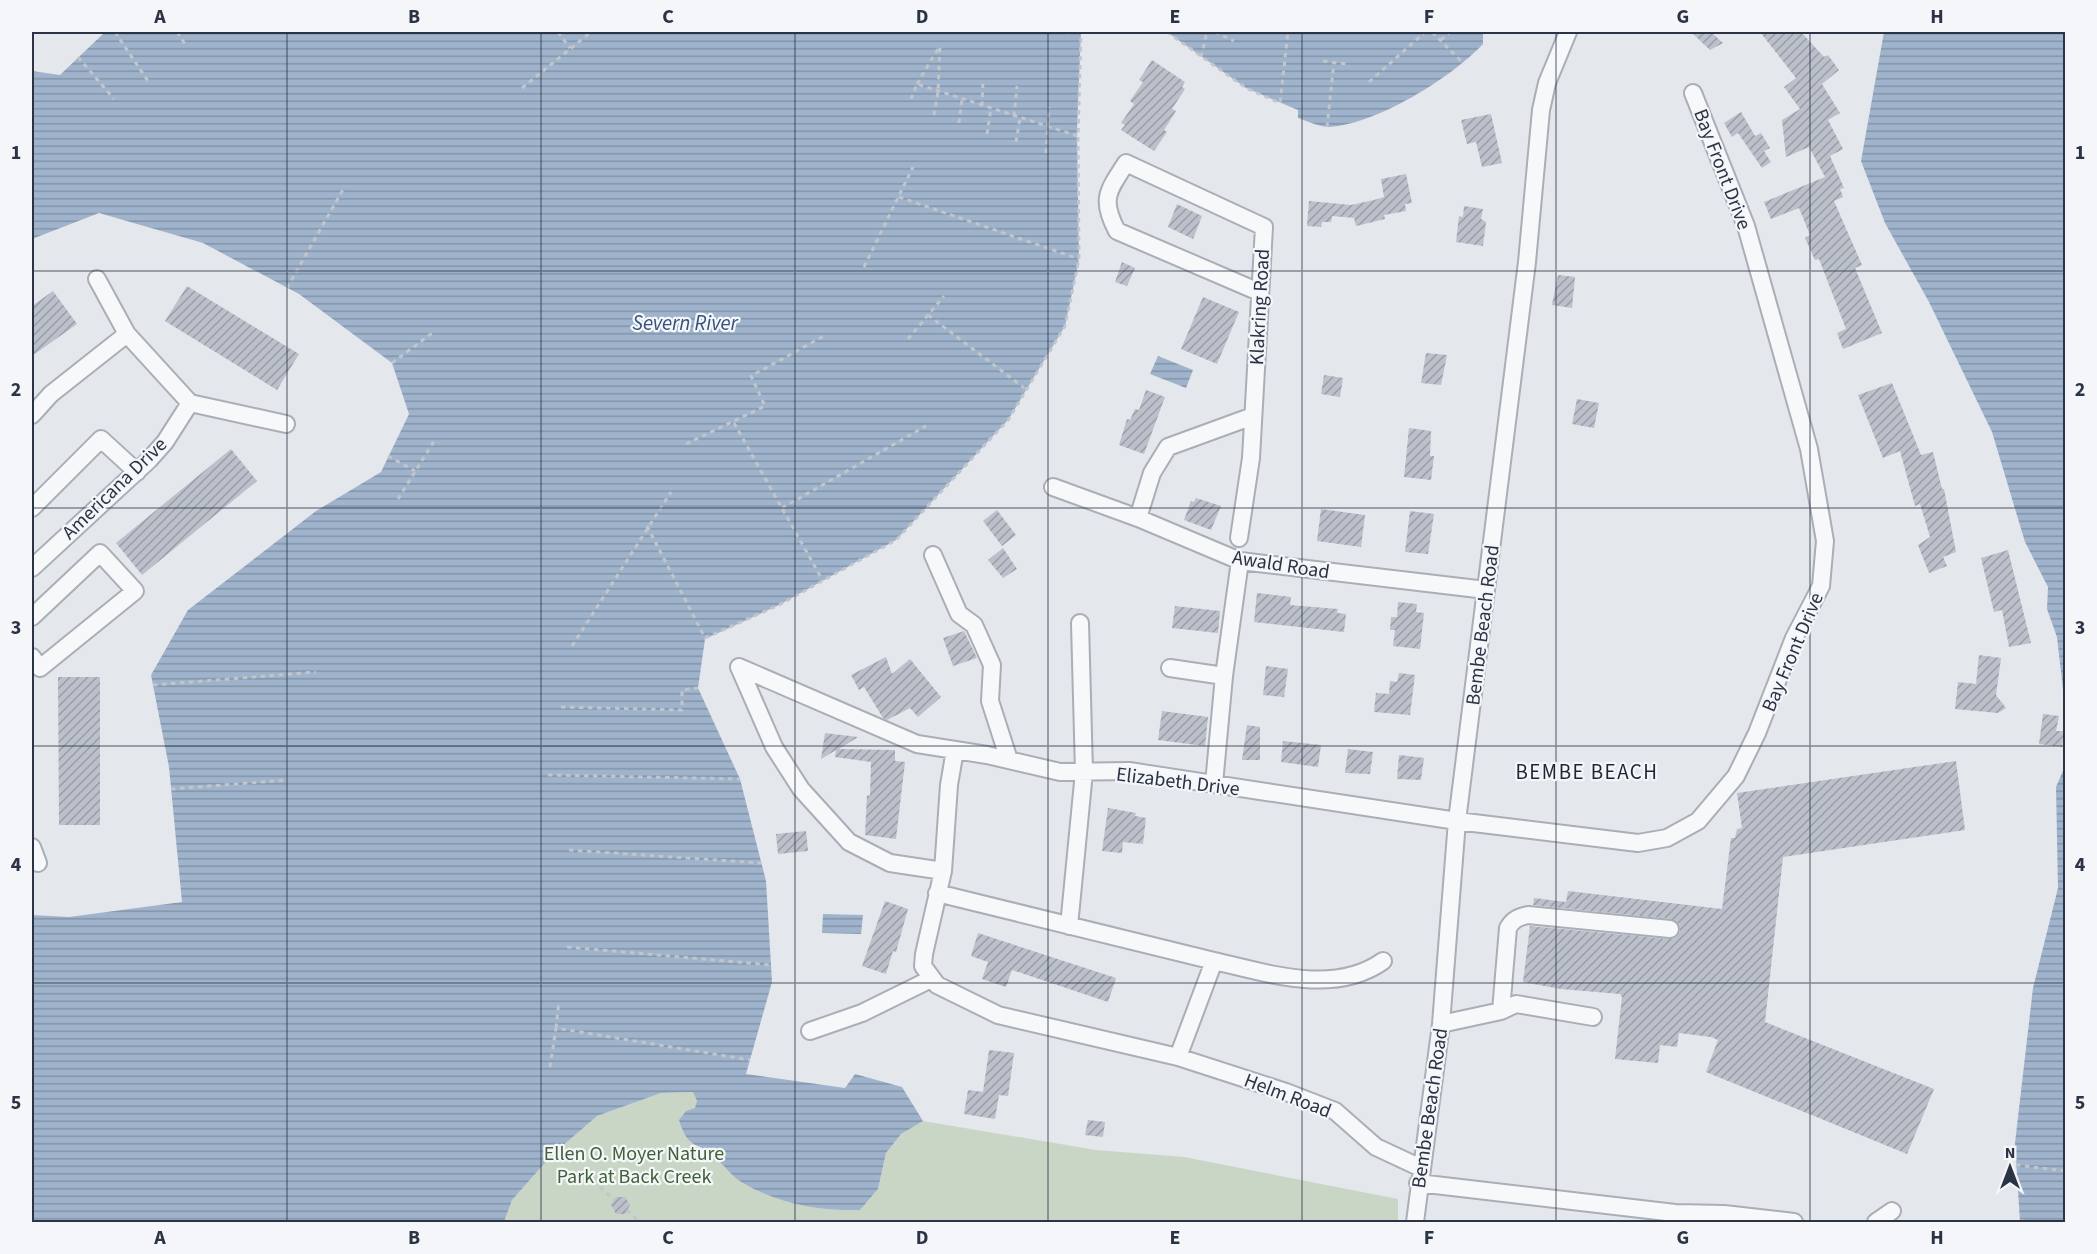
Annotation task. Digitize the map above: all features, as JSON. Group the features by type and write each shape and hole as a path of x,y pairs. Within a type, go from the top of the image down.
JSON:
{"street":[{"name":"Bembe Beach Road","path":"1414,1222 1441,1024 1457,820 1527,262 1541,110 1547,83 1568,32"},
{"name":"Bay Front Drive","path":"1457,820 1638,843 1667,838 1698,821 1736,776 1757,733 1794,638 1821,586 1825,541 1809,449 1746,226 1694,93"},
{"name":"Klakring Road","path":"1239,538 1251,458 1264,227 1126,163 1107,194 1108,214 1116,231 1259,292"},
{"path":"98,279 127,334 190,403 286,424"},
{"path":"32,415 51,394 127,334"},
{"name":"Americana Drive","path":"32,568 165,442 190,403"},
{"path":"1138,518 1152,473 1168,447 1253,416"},
{"path":"32,508 101,439 137,471"},
{"name":"Awald Road","path":"1053,487 1138,518 1240,561 1486,590"},
{"path":"32,617 100,554 135,591 40,668 32,657"},
{"path":"933,555 959,614 974,625 992,665 990,701 1009,760"},
{"path":"1214,784 1224,676 1240,561"},
{"path":"1069,926 1084,772 1080,623"},
{"name":"Elizabeth Drive","path":"943,871 891,863 849,842 801,789 774,747 739,667 917,744 1009,760 1060,772 1129,771 1457,820"},
{"path":"1170,668 1224,676"},
{"path":"810,1031 862,1013 931,979 923,966 924,954 943,871 949,785 955,750"},
{"path":"937,893 1214,961 1310,979 1336,979 1365,974 1383,961"},
{"path":"1501,1011 1508,928 1512,921 1520,917 1528,915 1670,929"},
{"path":"1178,1057 1214,961"},
{"name":"Helm Road","path":"931,979 948,992 998,1015 1178,1057 1286,1092 1335,1111 1376,1147 1419,1175 1675,1213 1724,1214 1794,1222"},
{"path":"1441,1024 1501,1011 1516,1004 1593,1017"},
{"path":"1876,1222 1892,1211"}],"path":[{"path":"115,32 150,84"},
{"path":"177,32 185,44"},
{"path":"558,32 570,48"},
{"path":"522,88 591,32"},
{"path":"647,526 705,638 779,605 896,540 1008,420 1065,326 1079,260 1078,136 1081,32"},
{"path":"1167,32 1246,88 1280,103 1288,32"},
{"path":"1201,57 1207,32"},
{"path":"1215,32 1234,41"},
{"path":"1369,82 1425,32"},
{"path":"1432,32 1464,64"},
{"path":"1441,40 1450,32"},
{"path":"911,99 940,45 938,92 934,115"},
{"path":"78,57 114,99"},
{"path":"1323,61 1347,64"},
{"path":"1327,127 1334,62"},
{"path":"982,106 983,82"},
{"path":"918,84 1078,136"},
{"path":"1014,116 1017,86"},
{"path":"959,123 962,99"},
{"path":"1046,153 1049,107"},
{"path":"987,134 991,108"},
{"path":"1016,142 1020,118"},
{"path":"864,267 913,167"},
{"path":"287,288 345,186"},
{"path":"899,197 1079,260"},
{"path":"908,339 944,296"},
{"path":"928,315 1027,390"},
{"path":"392,363 435,331"},
{"path":"686,444 765,406 751,376 824,336"},
{"path":"734,423 823,581"},
{"path":"782,508 926,426"},
{"path":"398,499 436,438"},
{"path":"388,456 415,471"},
{"path":"572,646 671,492"},
{"path":"153,685 316,672"},
{"path":"561,707 682,710 682,690 698,688"},
{"path":"548,775 740,779"},
{"path":"171,789 287,780"},
{"path":"569,850 762,863"},
{"path":"567,947 771,965"},
{"path":"550,1067 560,1001"},
{"path":"556,1028 750,1060"},
{"path":"2016,1165 2066,1171"},
{"path":"600,1187 614,1200"},
{"path":"627,1210 641,1222"},
{"path":"2020,1221 2033,1222"}],"green space":[{"name":"Ellen O. Moyer Nature Park at Back Creek","path":"693,1092 697,1101 695,1147 714,1155 743,1183 771,1196 800,1205 860,1210 878,1189 886,1153 901,1134 923,1121 1096,1150 1184,1157 1398,1199 1398,1222 504,1222 512,1200 552,1155 597,1116 661,1093"}],"water":[{"name":"Severn River","path":"105,32 1081,32 1077,130 1079,260 1065,326 1008,420 896,540 779,605 705,639 698,688 740,779 766,881 772,982 746,1074 845,1088 855,1074 902,1087 923,1121 901,1134 886,1153 878,1189 860,1210 800,1205 771,1196 739,1181 710,1153 691,1142 683,1130 679,1120 686,1111 695,1108 697,1101 693,1092 661,1093 597,1116 552,1155 512,1200 504,1222 32,1222 32,915 69,917 182,902 169,767 151,675 188,610 316,511 381,472 409,414 392,363 299,294 203,243 99,213 32,239 32,71 60,75"},
{"path":"1167,32 1483,32 1483,44 1452,71 1412,97 1369,118 1329,127 1298,118 1298,110 1246,88"},
{"path":"1884,32 2065,32 2065,707 2057,637 2047,609 2048,587 2025,542 1992,432 1929,302 1885,223 1861,161"},
{"path":"1158,356 1193,370 1186,388 1150,374"},
{"path":"2065,766 2065,1222 2020,1222 2015,1143 2033,988 2058,888 2056,787"},
{"path":"823,914 863,915 861,934 822,933"}],"building":[{"path":"1691,32 1711,32 1723,43 1710,50"},
{"path":"1760,32 1801,32 1824,57 1828,55 1839,70 1822,84 1840,113 1828,120 1843,149 1830,156 1844,188 1840,189 1843,197 1834,201 1862,265 1855,268 1882,333 1843,349 1837,333 1846,329 1819,259 1815,260 1805,238 1810,235 1799,208 1771,219 1764,202 1825,177 1809,147 1786,157 1782,120 1800,109 1784,87 1796,78"},
{"path":"1152,60 1185,82 1182,87 1185,89 1172,109 1176,111 1164,130 1167,132 1154,151 1121,130 1125,125 1121,123 1134,104 1130,101 1143,82 1139,80"},
{"path":"1741,112 1755,136 1761,133 1770,148 1764,151 1771,162 1762,168 1738,133 1732,137 1724,123"},
{"path":"1491,114 1502,163 1482,167 1476,142 1467,144 1461,120"},
{"path":"1406,174 1412,203 1405,204 1406,211 1384,215 1385,219 1356,226 1354,218 1332,216 1331,222 1322,222 1321,227 1307,226 1309,201 1351,205 1374,200 1384,197 1381,179"},
{"path":"1177,204 1202,216 1193,239 1168,227"},
{"path":"1464,206 1483,209 1481,219 1486,222 1483,246 1456,242 1459,216 1463,217"},
{"path":"1122,262 1135,268 1127,286 1115,282"},
{"path":"1558,275 1575,277 1572,308 1552,305"},
{"path":"187,286 299,354 277,390 165,321"},
{"path":"53,291 77,324 32,356 32,306"},
{"path":"1203,297 1239,312 1217,364 1181,349"},
{"path":"1426,353 1447,355 1441,385 1421,383"},
{"path":"1324,375 1343,378 1340,397 1321,394"},
{"path":"1892,383 1921,455 1933,452 1942,489 1944,489 1956,552 1943,557 1947,566 1929,573 1918,545 1930,537 1920,504 1915,506 1900,451 1883,458 1858,395"},
{"path":"1146,390 1165,397 1144,454 1119,445 1127,419 1130,420 1135,409 1139,410"},
{"path":"1577,399 1599,403 1594,428 1572,424"},
{"path":"1409,428 1431,431 1430,456 1434,456 1431,480 1404,477"},
{"path":"231,449 257,481 142,575 116,543"},
{"path":"1196,498 1221,506 1211,530 1184,520 1191,501 1194,502"},
{"path":"1321,509 1365,515 1361,547 1317,541"},
{"path":"997,510 1016,535 1002,546 983,521"},
{"path":"1410,511 1434,514 1428,554 1405,552"},
{"path":"1003,548 1017,569 1003,578 988,560"},
{"path":"2008,550 2031,643 2009,647 2002,610 1994,612 1981,558"},
{"path":"1257,593 1291,597 1290,605 1338,609 1337,613 1346,614 1344,632 1254,622"},
{"path":"1398,602 1417,604 1416,612 1424,613 1420,649 1393,646 1395,630 1390,630 1391,617 1397,617"},
{"path":"1175,606 1220,611 1218,633 1172,628"},
{"path":"964,631 977,658 953,666 943,638"},
{"path":"1979,655 2001,658 1996,695 2006,708 1998,713 1955,709 1958,682 1976,684"},
{"path":"886,657 892,674 910,659 941,697 918,717 910,708 887,720 883,718 864,687 859,690 851,675"},
{"path":"1266,666 1288,669 1284,697 1263,695"},
{"path":"1399,673 1415,675 1410,715 1374,712 1376,693 1389,694 1390,681 1397,682"},
{"path":"58,677 100,677 100,825 59,825"},
{"path":"1162,711 1208,717 1205,746 1158,740"},
{"path":"2043,714 2059,716 2056,731 2064,731 2062,747 2039,744"},
{"path":"1247,725 1260,727 1260,760 1242,760"},
{"path":"825,733 858,737 839,749 895,750 895,761 905,762 896,839 865,835 871,762 835,757 836,750 821,759"},
{"path":"1283,741 1321,745 1318,767 1281,762"},
{"path":"1348,749 1373,752 1370,774 1345,773"},
{"path":"1399,755 1424,758 1421,780 1397,779"},
{"path":"1956,761 1965,830 1783,857 1765,1022 1934,1089 1907,1154 1706,1072 1718,1040 1711,1037 1679,1033 1677,1047 1660,1045 1658,1063 1615,1059 1622,997 1620,994 1561,989 1523,982 1530,926 1669,939 1675,938 1680,931 1679,924 1671,919 1533,905 1534,898 1566,902 1568,891 1722,909 1731,838 1735,838 1737,829 1742,828 1737,793"},
{"path":"1108,808 1136,813 1135,816 1146,818 1143,844 1123,842 1122,853 1102,851"},
{"path":"806,831 808,851 778,854 776,834"},
{"path":"885,901 908,909 896,952 893,951 886,974 862,966"},
{"path":"978,933 1116,978 1108,1002 1012,970 1006,987 982,979 988,962 971,956"},
{"path":"989,1050 1014,1053 1008,1096 999,1095 995,1119 964,1114 968,1090 983,1092"},
{"path":"1088,1120 1105,1122 1103,1137 1085,1135"},
{"path":"616,1197 625,1197 630,1205 625,1214 616,1214 611,1205"}],"district":[{"name":"BEMBE BEACH","path":"1587,772"}]}
